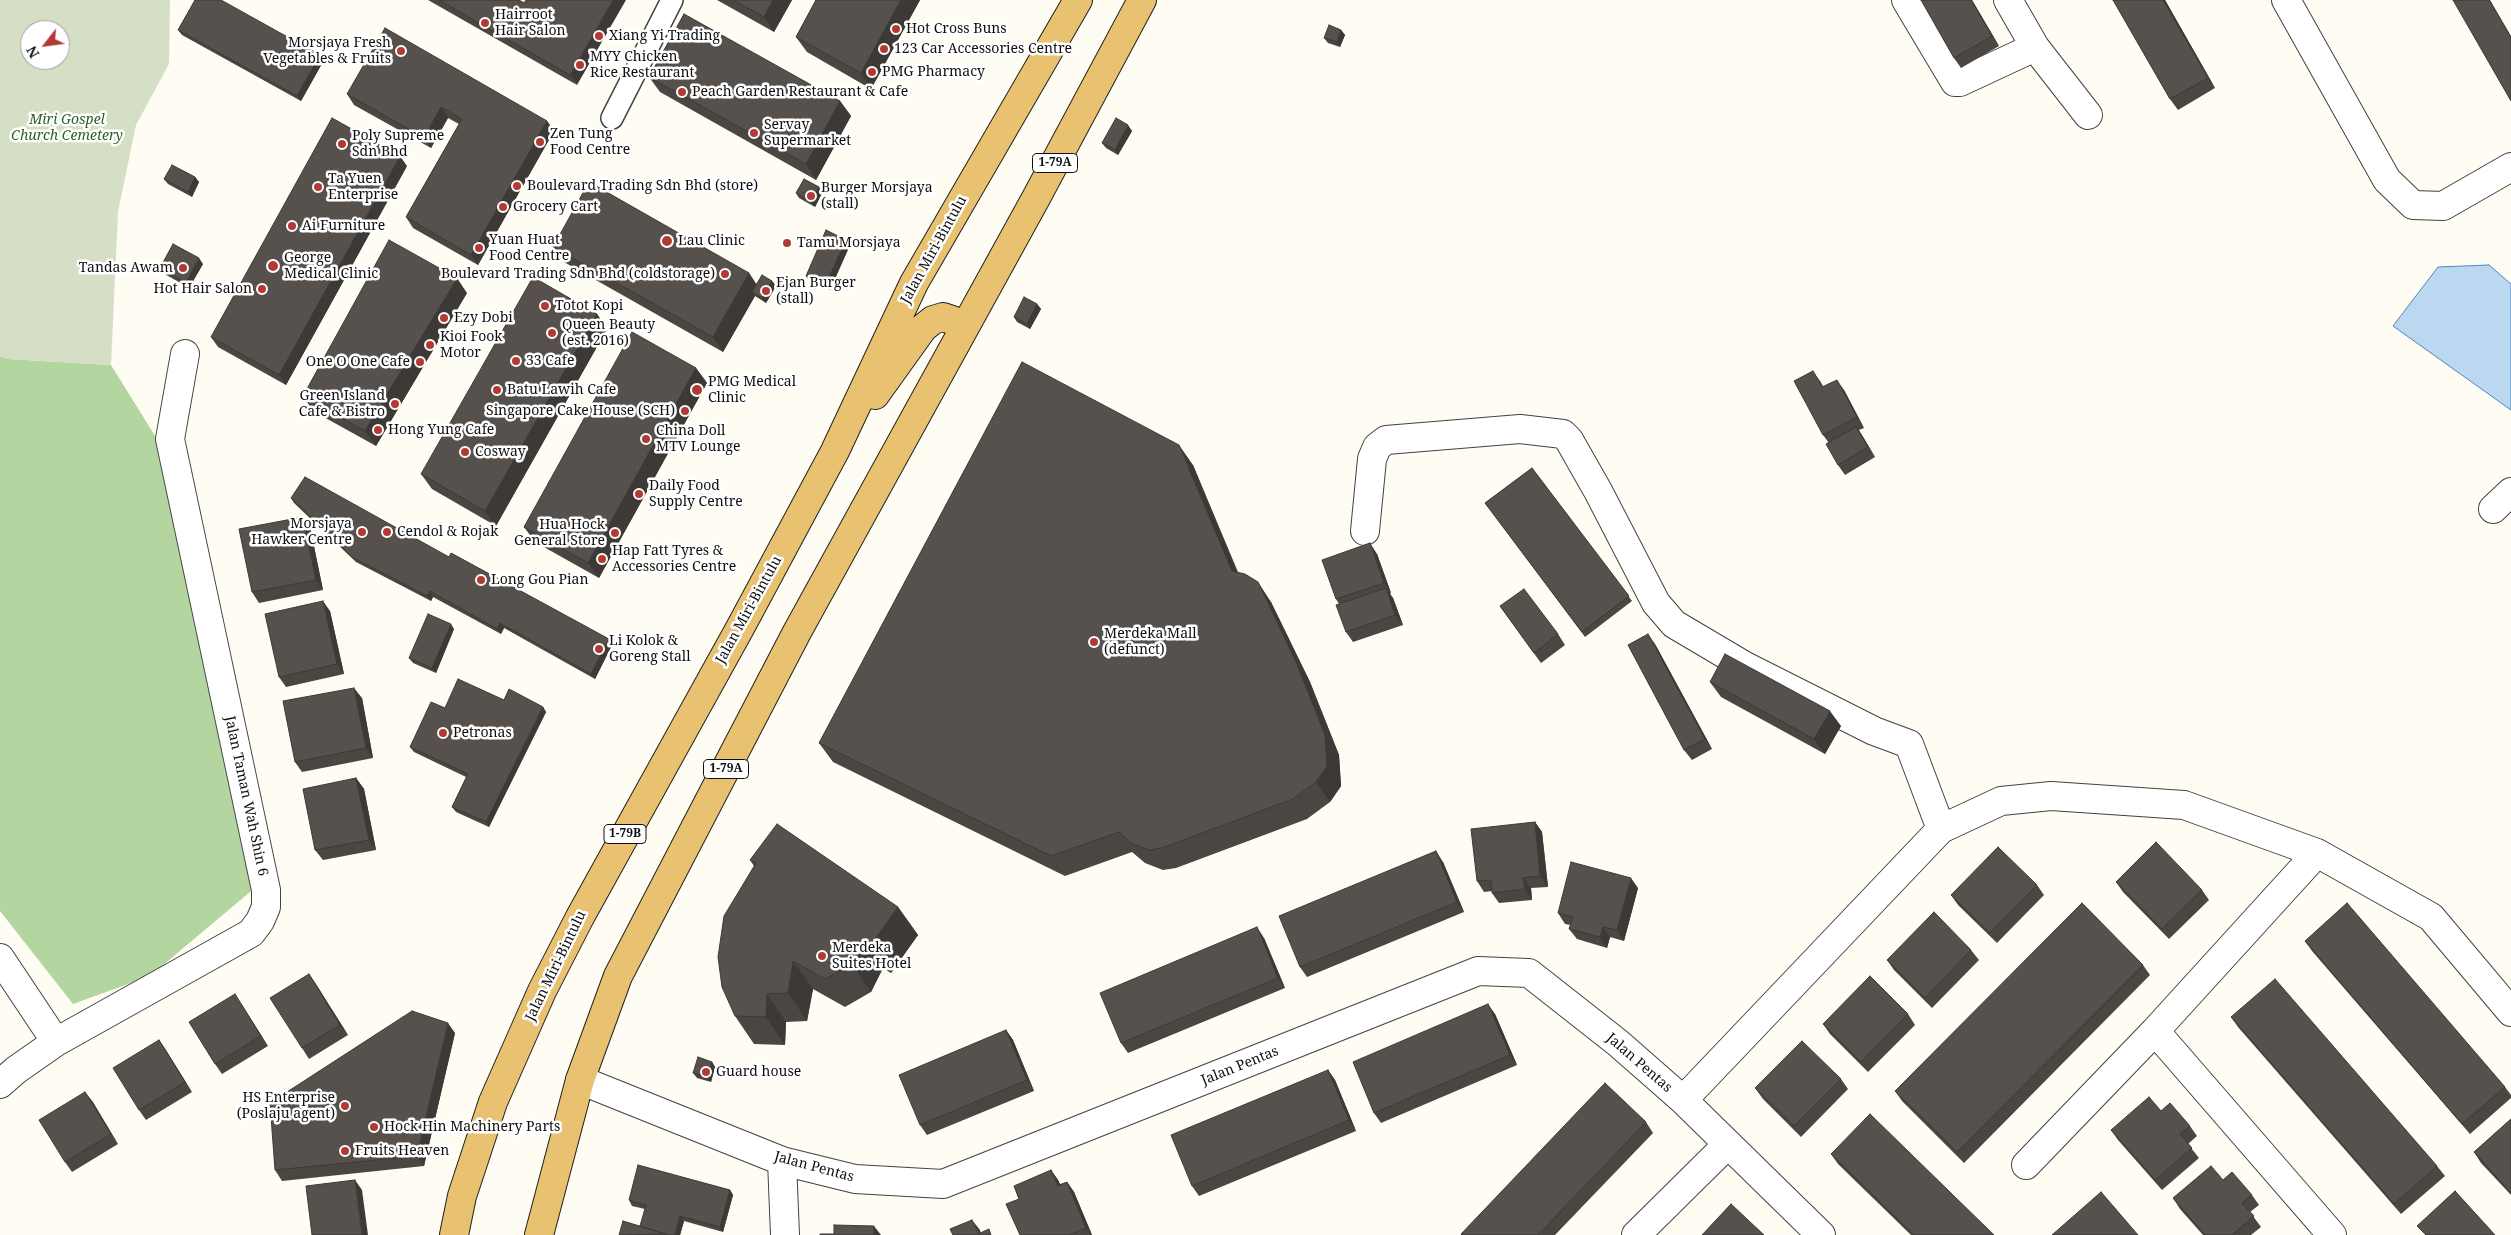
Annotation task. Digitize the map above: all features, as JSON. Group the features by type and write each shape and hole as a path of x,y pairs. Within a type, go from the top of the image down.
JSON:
{"highway":[{"name":"Jalan Miri-Bintulu","path":"454,1235 462,1196 493,1102 542,991 580,917 740,628 835,451 914,283 1078,0"},
{"name":"1-79A","path":"539,1235 580,1080 618,976 797,632 1142,0"},
{"path":"835,451 922,328 933,320 943,317 966,324"}],"street":[{"path":"612,118 672,0"},
{"path":"1906,0 1955,82 1960,82 2035,47"},
{"path":"2008,0 2035,47 2088,115"},
{"path":"2286,0 2387,180 2413,205 2443,206 2511,167"},
{"name":"Jalan Taman Wah Shin 6","path":"0,1084 16,1070 56,1042 251,933 260,921 266,907 266,890 170,438 185,354"},
{"path":"1365,531 1372,459 1377,447 1386,440 1520,429 1563,434 1569,440 1598,491 1656,603 1674,624 1745,666 1874,731 1909,744 1941,829"},
{"path":"1683,1100 1941,829 2001,801 2010,800 2051,796 2184,804 2317,853 2431,917 2511,1012"},
{"path":"2026,1165 2155,1031 2317,853"},
{"path":"2,966 56,1042"},
{"name":"Jalan Pentas","path":"580,1080 782,1161 855,1179 943,1184 1478,971 1529,973 1618,1043 1683,1100 1821,1235"},
{"path":"2155,1031 2332,1235"},
{"path":"1636,1235 1727,1145"},
{"path":"782,1161 785,1235"}],"green space":[{"name":"Miri Gospel Church Cemetery","path":"0,0 170,0 169,64 136,125 118,212 111,365 8,359 0,356"},
{"path":"0,356 9,359 111,365 157,439 256,887 150,976 73,1004 0,911"}],"water":[{"path":"2489,265 2511,284 2511,410 2393,326 2438,267"}],"building":[{"path":"195,0 221,0 320,55 297,96 178,30"},
{"path":"439,0 519,0 524,3 526,0 613,0 570,75"},
{"path":"733,0 773,0 764,17"},
{"path":"816,0 901,0 861,73 796,37"},
{"path":"1921,0 1971,0 1992,36 1954,58"},
{"path":"2113,0 2163,0 2208,78 2170,99"},
{"path":"2453,0 2489,0 2511,38 2511,101"},
{"path":"684,14 840,101 806,164 649,77"},
{"path":"1329,25 1341,30 1337,42 1324,38"},
{"path":"385,28 547,121 471,255 406,217 462,119 441,107 424,138 347,94"},
{"path":"332,118 400,156 279,375 211,337"},
{"path":"1116,118 1128,125 1115,150 1102,143"},
{"path":"172,165 195,177 188,192 164,179"},
{"path":"804,179 819,187 811,202 796,193"},
{"path":"589,182 749,273 713,337 553,247"},
{"path":"826,230 846,240 826,284 806,276"},
{"path":"389,240 457,278 365,431 303,396"},
{"name":"Tandas Awam","path":"173,244 199,258 186,283 160,268"},
{"path":"762,275 772,281 762,298 752,292"},
{"path":"533,277 597,314 485,511 421,474"},
{"path":"1024,297 1037,304 1027,324 1014,317"},
{"path":"632,332 696,368 588,563 524,527"},
{"name":"Merdeka Mall (defunct)","path":"1022,362 1179,445 1232,571 1245,574 1258,582 1296,662 1325,735 1327,766 1316,782 1293,799 1162,848 1149,850 1131,843 1119,832 1051,856 819,743"},
{"path":"1813,371 1822,387 1837,380 1857,417 1823,435 1794,381"},
{"path":"1856,427 1868,447 1838,465 1826,444"},
{"path":"1532,468 1629,596 1582,632 1485,503"},
{"path":"305,477 449,557 451,553 609,639 591,674 500,623 497,629 430,591 427,596 352,557 291,498"},
{"path":"303,517 316,580 252,592 239,529"},
{"path":"1370,543 1384,583 1336,599 1322,560"},
{"path":"1386,588 1395,615 1346,632 1336,605"},
{"path":"1524,589 1558,634 1534,653 1500,606"},
{"path":"323,601 337,664 279,677 265,614"},
{"path":"428,614 451,624 432,668 409,658"},
{"path":"1648,634 1705,739 1684,750 1628,645"},
{"path":"1725,654 1830,711 1814,739 1710,682"},
{"path":"458,679 504,700 509,689 543,707 486,822 452,807 468,774 410,747 431,702 445,708"},
{"path":"354,688 366,748 295,762 283,701"},
{"path":"356,778 369,840 315,850 303,789"},
{"path":"1535,822 1540,876 1523,878 1525,889 1492,893 1491,880 1477,881 1471,829"},
{"name":"Merdeka Suites Hotel","path":"777,824 898,907 871,945 864,940 852,964 825,979 793,961 788,993 767,994 766,1017 735,1016 722,987 718,957 724,916 756,863 750,860"},
{"path":"2156,842 2202,890 2162,929 2116,882"},
{"path":"1998,847 2037,885 1990,933 1951,895"},
{"path":"1436,851 1457,902 1300,967 1279,916"},
{"path":"1571,862 1631,878 1617,930 1603,927 1600,937 1569,929 1573,917 1558,913"},
{"path":"2082,903 2143,965 1957,1152 1895,1091"},
{"path":"2347,903 2505,1087 2462,1124 2305,941"},
{"path":"1934,912 1971,950 1925,998 1887,960"},
{"path":"1257,927 1278,978 1121,1043 1100,993"},
{"path":"309,974 340,1025 302,1048 270,998"},
{"path":"1870,976 1908,1014 1861,1062 1823,1024"},
{"path":"2275,979 2437,1166 2394,1204 2231,1017"},
{"path":"235,994 261,1036 215,1064 189,1022"},
{"path":"1488,1004 1510,1055 1374,1113 1353,1062"},
{"path":"412,1011 448,1023 417,1156 275,1170 270,1103"},
{"path":"1006,1030 1027,1080 920,1125 899,1075"},
{"path":"159,1040 185,1082 139,1110 113,1068"},
{"path":"1802,1041 1841,1079 1794,1126 1755,1088"},
{"path":"698,1057 712,1062 707,1077 693,1073"},
{"path":"1328,1070 1349,1120 1192,1186 1171,1135"},
{"path":"1605,1083 1646,1122 1538,1235 1462,1235 1461,1234"},
{"path":"85,1092 111,1134 65,1162 39,1120"},
{"path":"2149,1097 2161,1111 2170,1103 2190,1126 2180,1134 2192,1148 2155,1180 2111,1130"},
{"path":"1870,1114 1994,1235 1914,1235 1831,1154"},
{"path":"2511,1119 2511,1193 2474,1152"},
{"path":"638,1165 730,1190 720,1227 680,1216 675,1235 668,1235 640,1226 646,1205 629,1200"},
{"path":"2211,1166 2223,1180 2232,1172 2252,1195 2242,1203 2254,1216 2232,1235 2205,1235 2173,1198"},
{"path":"1051,1170 1058,1186 1067,1182 1086,1228 1070,1235 1020,1235 1006,1204 1019,1199 1014,1186"},
{"path":"355,1180 362,1235 312,1235 306,1186"},
{"path":"2455,1191 2495,1235 2426,1235 2417,1226"},
{"path":"2101,1192 2138,1235 2052,1235"},
{"path":"1731,1204 1764,1235 1702,1235"},
{"path":"972,1220 978,1234 989,1229 991,1235 953,1235 950,1229"},
{"path":"623,1221 666,1234 619,1235"},
{"path":"834,1225 874,1226 874,1235 820,1235 834,1234"}],"place":[{"name":"Hairroot Hair Salon","path":"485,23"},
{"name":"Hot Cross Buns","path":"896,29"},
{"name":"Xiang Yi Trading","path":"599,36"},
{"name":"123 Car Accessories Centre","path":"884,49"},
{"name":"Morsjaya Fresh Vegetables & Fruits","path":"401,51"},
{"name":"MYY Chicken Rice Restaurant","path":"580,65"},
{"name":"PMG Pharmacy","path":"872,72"},
{"name":"Peach Garden Restaurant & Cafe","path":"682,92"},
{"name":"Servay Supermarket","path":"754,133"},
{"name":"Zen Tung Food Centre","path":"540,142"},
{"name":"Poly Supreme Sdn Bhd","path":"342,144"},
{"name":"Boulevard Trading Sdn Bhd (store)","path":"517,186"},
{"name":"Ta Yuen Enterprise","path":"318,187"},
{"name":"Burger Morsjaya (stall)","path":"811,196"},
{"name":"Grocery Cart","path":"503,207"},
{"name":"Ai Furniture","path":"292,226"},
{"name":"Lau Clinic","path":"667,241"},
{"name":"Tamu Morsjaya","path":"787,243"},
{"name":"Yuan Huat Food Centre","path":"479,248"},
{"name":"George Medical Clinic","path":"273,266"},
{"name":"Tandas Awam","path":"183,268"},
{"name":"Boulevard Trading Sdn Bhd (coldstorage)","path":"725,274"},
{"name":"Hot Hair Salon","path":"262,289"},
{"name":"Ejan Burger (stall)","path":"766,291"},
{"name":"Totot Kopi","path":"545,306"},
{"name":"Ezy Dobi","path":"444,318"},
{"name":"Queen Beauty (est. 2016)","path":"552,333"},
{"name":"Kioi Fook Motor","path":"430,345"},
{"name":"33 Cafe","path":"516,361"},
{"name":"One O One Cafe","path":"420,362"},
{"name":"Batu Lawih Cafe","path":"497,390"},
{"name":"PMG Medical Clinic","path":"697,390"},
{"name":"Green Island Cafe & Bistro","path":"395,404"},
{"name":"Singapore Cake House (SCH)","path":"685,411"},
{"name":"Hong Yung Cafe","path":"378,430"},
{"name":"China Doll MTV Lounge","path":"646,439"},
{"name":"Cosway","path":"465,452"},
{"name":"Daily Food Supply Centre","path":"639,494"},
{"name":"Morsjaya Hawker Centre","path":"362,532"},
{"name":"Cendol & Rojak","path":"387,532"},
{"name":"Hua Hock General Store","path":"615,533"},
{"name":"Hap Fatt Tyres & Accessories Centre","path":"602,559"},
{"name":"Long Gou Pian","path":"481,580"},
{"name":"Merdeka Mall (defunct)","path":"1094,642"},
{"name":"Li Kolok & Goreng Stall","path":"599,649"},
{"name":"Petronas","path":"443,733"},
{"name":"Merdeka Suites Hotel","path":"822,956"},
{"name":"Guard house","path":"706,1072"},
{"name":"HS Enterprise (Poslaju agent)","path":"345,1106"},
{"name":"Hock Hin Machinery Parts","path":"374,1127"},
{"name":"Fruits Heaven","path":"345,1151"}]}
